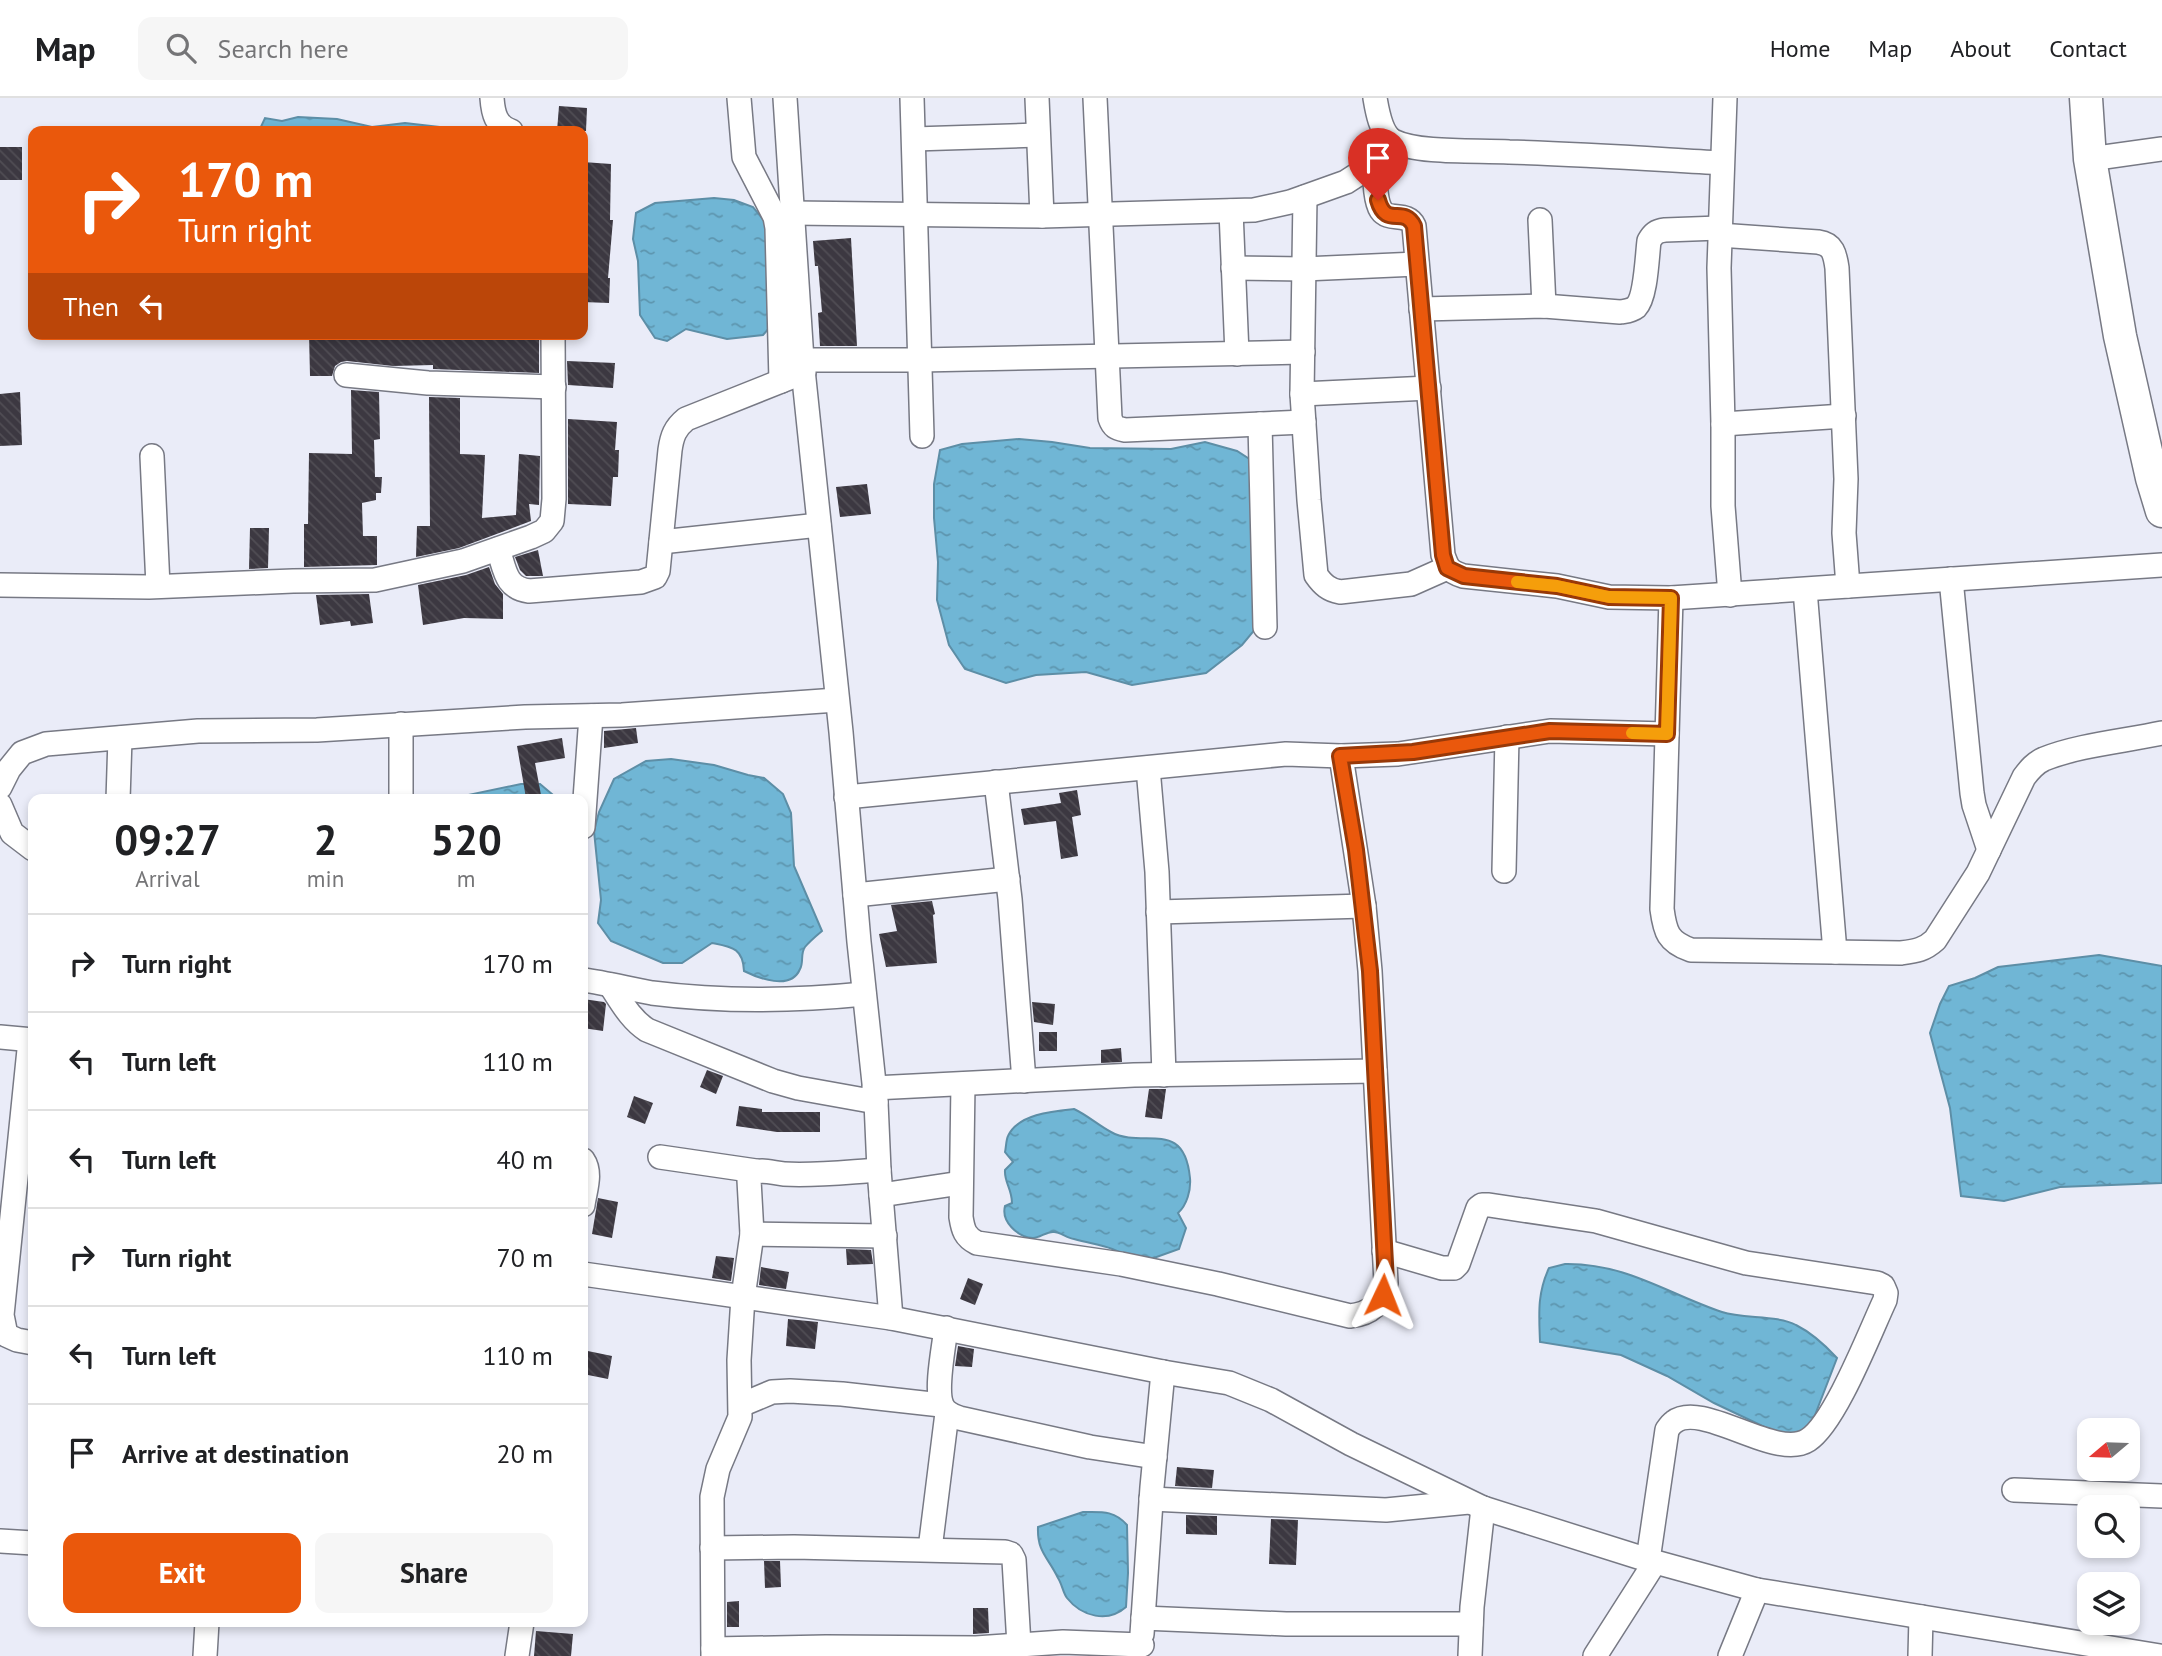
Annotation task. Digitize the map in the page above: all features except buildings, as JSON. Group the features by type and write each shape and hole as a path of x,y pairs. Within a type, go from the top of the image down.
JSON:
{"street":[{"path":"492,98 493,112 502,126"},
{"path":"739,98 744,158 775,217 794,373 819,524 875,1095 891,1318"},
{"path":"785,98 793,213 794,373"},
{"path":"912,98 922,436"},
{"path":"1037,98 1042,216"},
{"path":"1095,98 1112,425 1125,430 1304,422"},
{"path":"1375,98 1382,124 1390,139 1403,145 1449,151 1722,163"},
{"path":"1725,98 1719,232 1724,518 1730,595"},
{"path":"2086,98 2090,159 2120,336 2157,476 2162,511"},
{"path":"914,139 1038,135"},
{"path":"793,213 1042,216 1269,208 1346,182 1363,171 1390,139"},
{"path":"2090,159 2162,149"},
{"path":"1374,159 1380,208 1387,215 1407,217 1412,220 1414,226 1443,555 1447,568 1464,576 1557,586 1601,596 1671,598 2162,565"},
{"path":"1305,197 1302,394 1316,575 1321,583 1340,592 1394,587 1422,580 1447,568"},
{"path":"1231,211 1237,354"},
{"path":"1540,220 1544,306"},
{"path":"1421,309 1544,306 1631,311 1642,298 1649,241 1658,230 1719,232 1827,243 1832,248 1837,268 1846,479 1844,533 1848,586"},
{"path":"1233,268 1304,269 1417,264"},
{"path":"0,585 159,586 375,580 454,563 544,531 552,520 554,499 553,340"},
{"path":"498,549 509,581 519,590 649,580 655,577 658,571 670,450 678,426 686,419 794,373 920,360 1303,352"},
{"path":"346,375 428,383 554,387"},
{"path":"1302,394 1429,388"},
{"path":"1723,424 1844,416"},
{"path":"1260,424 1265,627"},
{"path":"152,456 159,586"},
{"path":"661,542 819,524"},
{"path":"1951,579 1972,793 1989,850"},
{"path":"1805,590 1835,952"},
{"path":"1671,598 1662,909 1667,932 1673,941 1691,950 1901,953 1927,948 1936,940 1978,873 2024,777 2032,767 2043,760 2071,751 2162,733"},
{"path":"0,787 9,769 22,753 46,744 198,731 317,730 837,700"},
{"path":"585,794 591,716"},
{"path":"401,724 401,794"},
{"path":"846,797 1286,754 1398,754 1550,731 1667,734"},
{"path":"1504,871 1507,737"},
{"path":"118,794 120,738"},
{"path":"962,1084 961,1217 968,1238 977,1243 1121,1264 1350,1315 1360,1315 1377,1305 1386,1283 1370,971 1364,906 1340,756"},
{"path":"1148,768 1158,912 1164,1075"},
{"path":"996,782 1008,880 1024,1081"},
{"path":"0,805 12,833 28,845"},
{"path":"855,895 1008,880"},
{"path":"1158,912 1364,906"},
{"path":"588,981 653,993 763,1001 864,994"},
{"path":"610,985 630,1015 647,1030 773,1082 798,1088 875,1095 962,1084 1024,1081 1375,1071"},
{"path":"0,1037 28,1040"},
{"path":"28,1077 2,1315 6,1335 28,1342"},
{"path":"660,1157 755,1171 824,1174 879,1170"},
{"path":"755,1171 749,1180 752,1234 743,1297 739,1360 740,1417 714,1482 712,1497 713,1653 826,1647 976,1648 1063,1642 1141,1651 1163,1372"},
{"path":"881,1195 961,1183"},
{"path":"1384,1251 1442,1268 1454,1268 1458,1264 1478,1208 1489,1205 1579,1217 1745,1263 1883,1286 1885,1300 1846,1383 1833,1408 1815,1434 1806,1441 1794,1445 1778,1443 1703,1419 1688,1417 1675,1420 1667,1430 1651,1561 1595,1656"},
{"path":"752,1234 885,1237"},
{"path":"588,1275 891,1318 1229,1383 1271,1400 1351,1444 1477,1505 1651,1561 1757,1590 1922,1617 2083,1650 2160,1656"},
{"path":"930,1549 944,1409 939,1391 946,1328"},
{"path":"741,1405 758,1396 790,1391 842,1394 944,1409 959,1418 1090,1447 1155,1457"},
{"path":"2014,1490 2162,1496"},
{"path":"1151,1499 1386,1510 1477,1505"},
{"path":"1470,1656 1477,1505"},
{"path":"0,1541 28,1543"},
{"path":"712,1548 992,1550 1010,1554 1014,1560 1019,1644"},
{"path":"1730,1656 1757,1590"},
{"path":"1920,1656 1922,1617"},
{"path":"1143,1618 1286,1623 1471,1623"},
{"path":"205,1656 207,1627"},
{"path":"517,1656 521,1627"}],"water":[{"path":"298,117 337,119 368,126 261,126 265,118 282,121"},
{"path":"405,123 431,126 380,126"},
{"path":"714,198 734,200 753,207 766,223 771,326 763,335 727,339 686,329 667,341 655,338 640,315 638,261 633,239 636,213 655,203"},
{"path":"1019,439 1090,448 1171,449 1205,442 1237,451 1251,460 1257,627 1242,645 1206,673 1132,685 1086,672 1036,675 1006,683 965,669 949,645 937,600 934,484 940,450 962,444"},
{"path":"671,759 714,765 764,778 783,794 791,813 794,866 822,931 805,947 800,969 796,976 789,980 774,981 744,971 739,953 712,943 682,963 663,963 611,941 598,923 601,900 594,831 599,812 614,779 646,761"},
{"path":"521,784 540,784 552,794 473,794"},
{"path":"2099,955 2162,966 2162,1183 2060,1187 2004,1201 1961,1196 1950,1108 1930,1033 1949,986 1998,967"},
{"path":"1074,1109 1123,1137 1171,1141 1180,1148 1186,1159 1190,1183 1186,1202 1178,1213 1186,1228 1179,1249 1151,1259 1134,1261 1112,1249 1056,1232 1036,1238 1027,1237 1021,1235 1008,1222 1005,1206 1012,1203 1005,1170 1013,1162 1005,1152 1008,1136 1028,1118"},
{"path":"1565,1264 1587,1265 1627,1274 1722,1312 1789,1322 1807,1332 1837,1358 1810,1428 1796,1434 1775,1432 1621,1355 1540,1342 1540,1304 1545,1277 1549,1268"},
{"path":"1083,1512 1112,1514 1127,1525 1126,1607 1111,1615 1095,1616 1073,1604 1066,1596 1039,1543 1038,1527"}],"slow traffic":[{"path":"1517,582 1557,586 1609,597 1671,598 1667,734 1632,733"}],"route":[{"path":"1378,200 1382,213 1407,217 1412,220 1414,226 1443,555 1447,568 1464,576 1557,586 1593,595 1671,598 1667,734 1550,731 1398,754 1340,756 1364,906 1370,971 1386,1283 1383,1295"}]}
